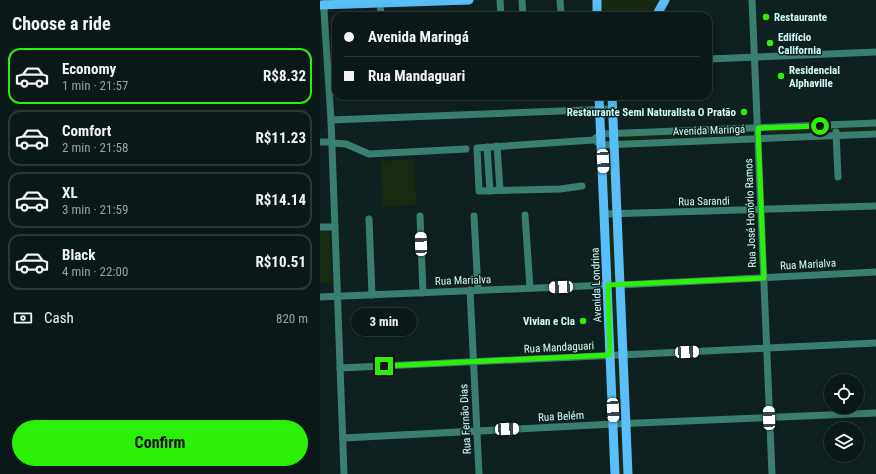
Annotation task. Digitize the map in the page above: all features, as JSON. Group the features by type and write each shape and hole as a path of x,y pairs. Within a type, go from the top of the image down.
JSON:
{"main road":[{"path":"323,5 469,0"},
{"path":"596,0 597,12"},
{"path":"659,12 666,0"},
{"path":"659,12 671,0"},
{"name":"Avenida Londrina","path":"600,100 615,474"},
{"path":"612,100 628,474"},
{"path":"608,285 620,285"}],"street":[{"path":"500,0 501,12"},
{"path":"522,0 523,12"},
{"path":"560,0 561,12"},
{"name":"Rua José Honório Ramos","path":"752,0 772,474"},
{"path":"378,3 378,12"},
{"path":"378,3 380,12"},
{"path":"323,5 332,142 344,474"},
{"path":"712,59 876,52"},
{"path":"331,120 612,109"},
{"name":"Avenida Maringá","path":"601,134 876,124"},
{"path":"836,125 838,177"},
{"path":"703,130 704,141"},
{"path":"594,140 601,134"},
{"name":"Avenida Maringá","path":"602,145 876,134"},
{"path":"582,186 560,189 479,191 477,148 594,140 602,145"},
{"path":"320,142 346,144 369,154 466,149"},
{"path":"497,146 500,190"},
{"path":"487,147 490,191"},
{"name":"Rua Sarandi","path":"605,214 876,206"},
{"path":"526,215 530,288"},
{"path":"420,216 423,293"},
{"path":"474,216 478,290"},
{"path":"369,219 372,295"},
{"path":"320,227 335,227"},
{"name":"Rua Marialva","path":"620,285 876,272"},
{"name":"Rua Marialva","path":"320,297 608,285"},
{"name":"Rua Fernão Dias","path":"470,290 479,474"},
{"name":"Rua Mandaguari","path":"340,368 876,343"},
{"name":"Rua Belém","path":"343,438 626,423 876,413"}],"green space":[{"path":"601,0 663,0 656,12 602,12"},
{"path":"876,126 876,130 767,134 767,130"},
{"path":"749,132 749,135 624,140 624,136"},
{"path":"609,152 611,153 612,205 608,203 606,154"},
{"path":"414,159 416,205 383,207 381,161"},
{"path":"609,225 614,225 616,278 611,278"},
{"path":"320,228 330,228 332,282 320,283"},
{"path":"617,292 618,349 613,349 612,293"},
{"path":"619,360 622,416 617,416 614,361"},
{"path":"620,436 623,437 625,474 619,474"}],"place":[{"name":"Restaurante","path":"766,17"},
{"name":"Edifício California","path":"770,43"},
{"name":"Residencial Alphaville","path":"781,76"},
{"name":"Restaurante Semi Naturalista O Pratão","path":"744,112"},
{"name":"Vivian e Cia","path":"583,321"}],"route":[{"path":"384,366 610,355 608,285 764,278 758,128 820,126"}]}
